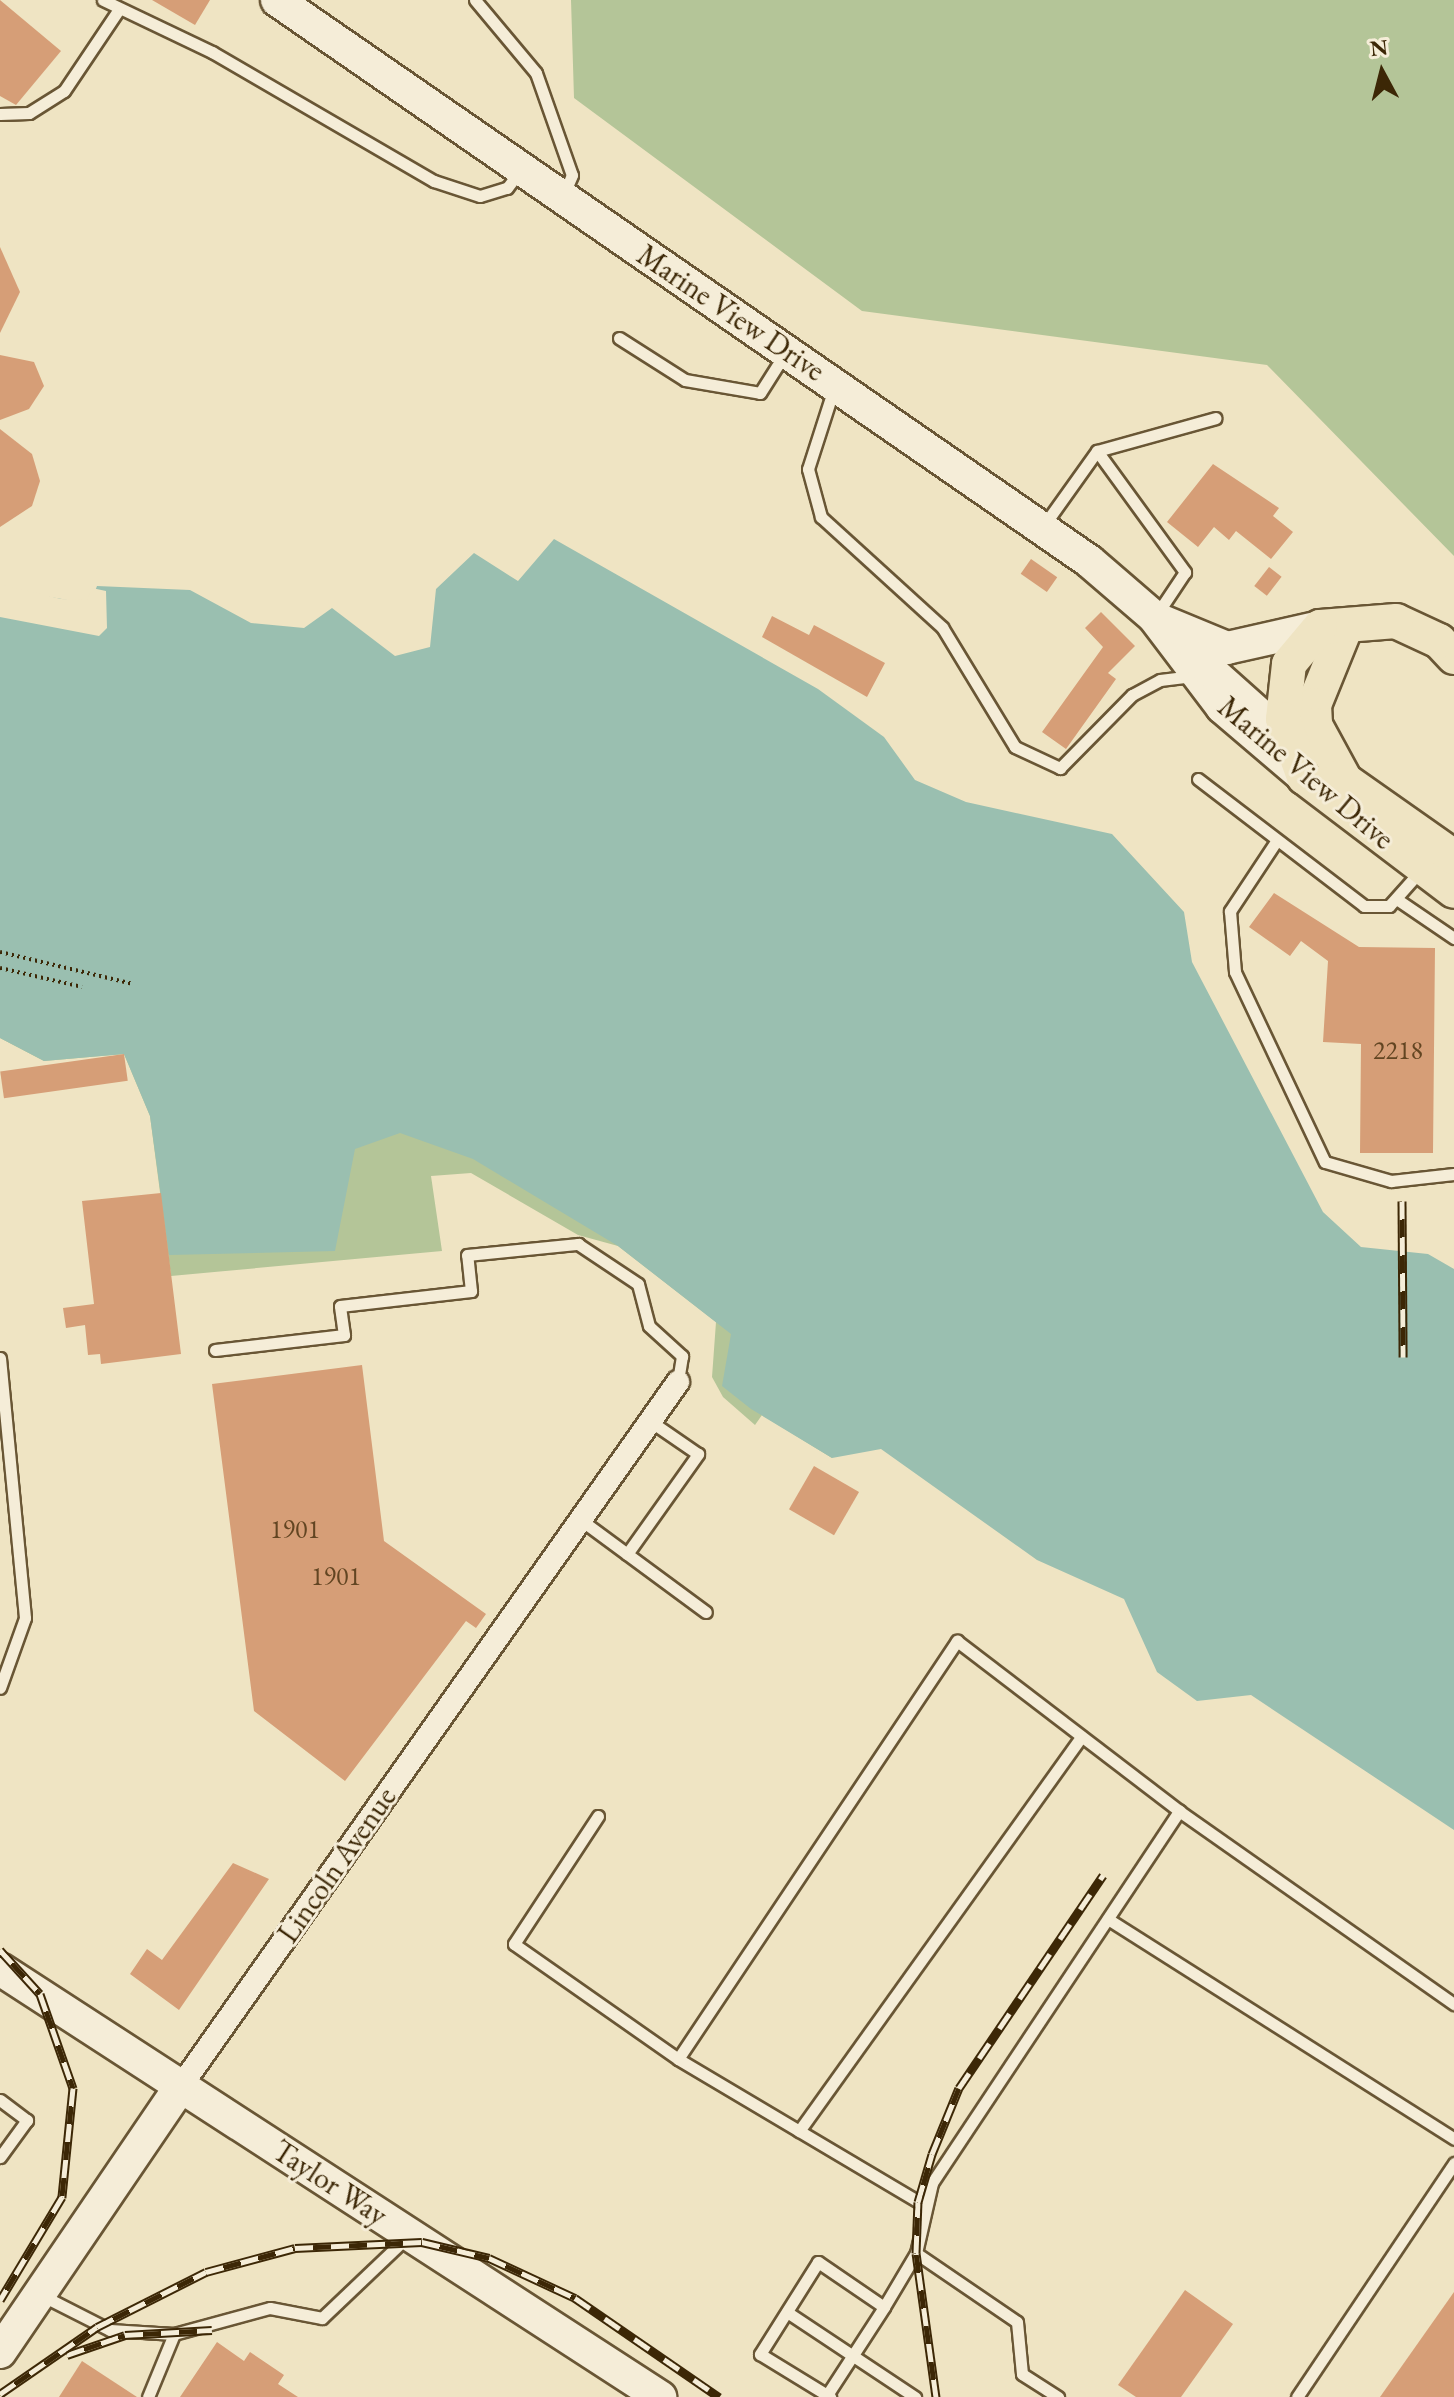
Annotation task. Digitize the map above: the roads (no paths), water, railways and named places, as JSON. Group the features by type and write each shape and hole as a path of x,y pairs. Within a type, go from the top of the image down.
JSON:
{"main road":[{"name":"Marine View Drive","path":"277,0 1042,528 1162,630 1233,685 1288,741 1454,857"},
{"path":"1162,630 1227,648 1332,635 1396,621 1439,641 1454,657"},
{"name":"Marine View Drive","path":"1162,630 1222,707 1304,777 1454,891"},
{"path":"1233,685 1284,678 1332,635"},
{"path":"1332,635 1317,689 1315,725 1346,782"},
{"path":"1284,678 1288,741 1304,777"},
{"name":"Taylor Way","path":"0,1969 660,2397"},
{"name":"Lincoln Avenue","path":"0,2352 181,2086"}],"street":[{"name":"Lincoln Avenue","path":"181,2086 678,1382"}],"lane":[{"path":"103,0 117,12 212,52 434,181 480,196 507,188 521,170"},
{"path":"475,0 536,73 572,175 563,196"},
{"path":"0,114 29,113 64,91 117,12"},
{"path":"619,338 685,380 760,393 788,351"},
{"path":"836,384 808,469 821,517 942,627 1015,747 1060,768 1132,695 1160,680 1197,676"},
{"path":"1042,528 1097,451 1216,418"},
{"path":"1097,451 1185,572 1162,630"},
{"path":"1198,779 1275,843 1364,906 1379,910 1398,900 1422,869"},
{"path":"1275,843 1230,911 1235,972 1325,1162 1391,1181 1454,1174"},
{"path":"1398,900 1454,938"},
{"path":"215,1350 344,1335 340,1306 471,1291 467,1255 578,1244 638,1284 649,1326 682,1356 678,1382"},
{"path":"0,1358 25,1618 0,1688"},
{"path":"627,1554 698,1454 650,1421"},
{"path":"581,1520 706,1612"},
{"path":"678,2059 957,1641 1179,1811 1454,2004"},
{"path":"799,2131 1081,1737"},
{"path":"884,2307 818,2262 760,2354 827,2396 884,2307 916,2253 932,2183 1179,1811"},
{"path":"598,1816 514,1944 678,2059 926,2206"},
{"path":"1108,1919 1454,2139"},
{"path":"0,2100 27,2120 0,2157"},
{"path":"1297,2397 1454,2163"},
{"path":"40,2295 110,2330 174,2334 270,2308 322,2318 409,2234"},
{"path":"916,2253 1017,2322 1022,2374 1058,2397"},
{"path":"787,2312 915,2397"},
{"path":"148,2397 174,2334"}],"railway":[{"path":"1402,1201 1403,1357"},
{"path":"936,2397 916,2253 918,2202 932,2154 959,2088 1103,1875"},
{"path":"0,1950 40,1994 73,2088 62,2197 0,2300"},
{"path":"0,2394 97,2327 206,2272 295,2248 422,2242 489,2258 575,2298 719,2397"},
{"path":"67,2355 125,2335 212,2330"}]}
